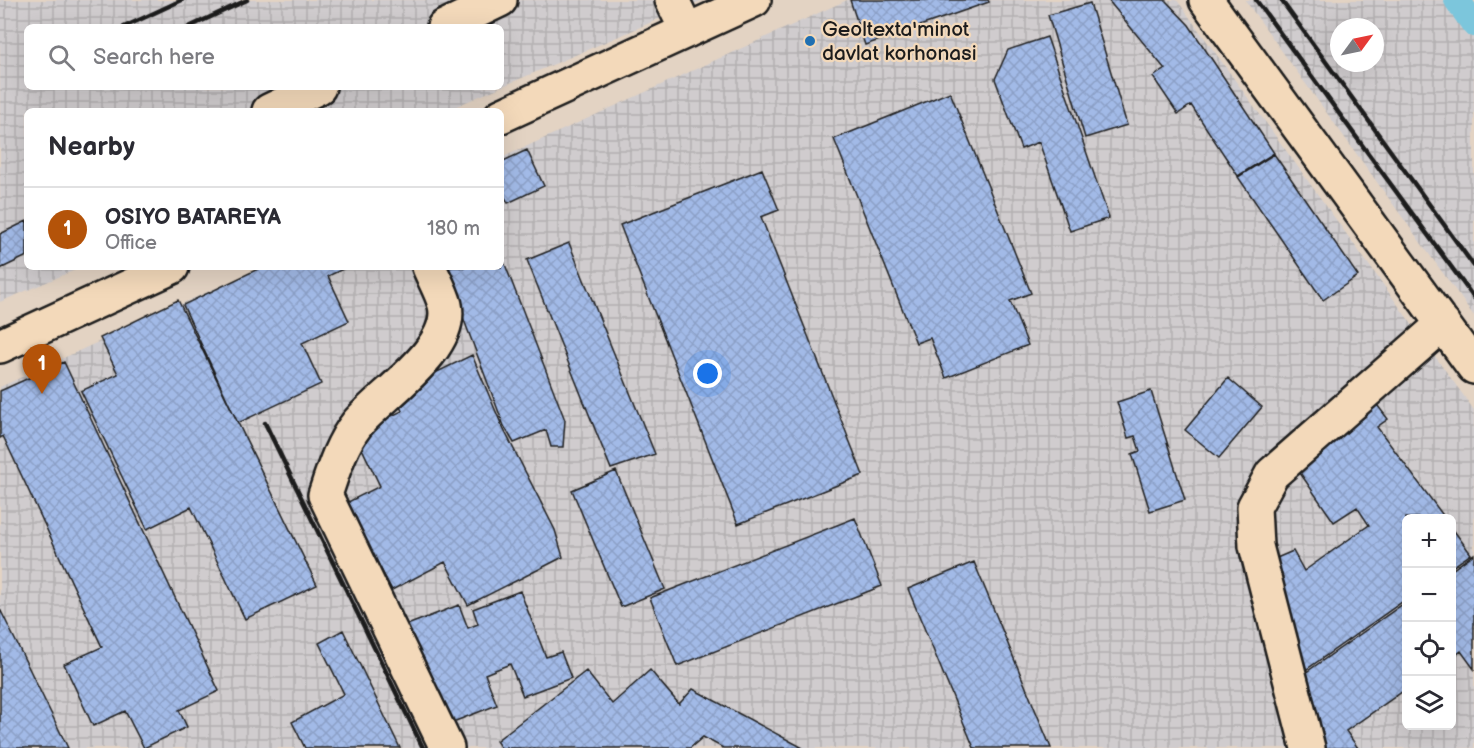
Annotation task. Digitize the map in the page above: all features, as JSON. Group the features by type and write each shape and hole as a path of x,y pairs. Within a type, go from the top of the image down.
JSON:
{"street":[{"path":"450,24 500,0"},
{"path":"672,0 687,31"},
{"path":"504,115 754,0"},
{"path":"1206,0 1474,367"},
{"path":"275,108 313,90"},
{"path":"0,346 165,270"},
{"path":"430,270 446,307 441,334 420,364 356,425 337,459 324,495 447,748"},
{"path":"1308,748 1256,546 1254,507 1272,474 1443,324"}],"shaded area":[{"path":"0,0 703,0 504,86 504,24 24,24 24,90 494,90 452,108 24,108 24,270 75,270 0,302"},
{"path":"847,0 1177,0 1474,410 1474,748 0,748 0,387 255,270 504,270 504,157"},
{"path":"1245,0 1474,0 1474,316"}],"building":[{"path":"850,0 988,0 989,2 865,45"},
{"path":"1108,0 1165,0 1189,25 1274,153 1238,176 1191,105 1178,114 1153,77 1165,69"},
{"path":"1090,3 1127,125 1085,138 1048,15"},
{"path":"1047,37 1109,218 1070,231 1039,142 1021,149 995,79 1008,50"},
{"path":"950,92 1031,293 1010,301 1028,345 946,378 930,338 916,343 834,139"},
{"path":"527,150 544,186 508,203 504,195 504,161"},
{"path":"1274,154 1358,276 1323,300 1238,177"},
{"path":"762,169 779,210 761,217 863,475 738,524 620,225"},
{"path":"24,222 24,257 0,269 0,234"},
{"path":"569,243 655,454 611,469 527,260"},
{"path":"504,262 565,420 563,447 551,447 546,430 514,443 504,426 445,270 504,270"},
{"path":"256,270 341,270 328,276 349,321 302,343 321,384 238,423 183,305"},
{"path":"178,300 317,585 245,619 191,507 147,529 81,391 118,374 100,338"},
{"path":"472,355 502,426 555,530 563,557 468,605 445,562 392,590 346,503 380,486 355,434 402,411 394,393"},
{"path":"64,362 219,691 179,710 187,727 144,748 125,711 93,726 64,664 102,647 3,436 0,438 0,391"},
{"path":"1228,378 1262,407 1219,458 1185,430"},
{"path":"1151,391 1185,500 1150,511 1132,454 1140,451 1135,436 1128,438 1117,402"},
{"path":"1371,397 1388,419 1377,427 1442,514 1402,514 1402,602 1297,676 1272,560 1293,551 1304,571 1369,525 1357,507 1334,522 1298,470"},
{"path":"616,471 665,589 621,607 572,490"},
{"path":"855,518 882,586 677,666 650,598"},
{"path":"1456,533 1471,554 1456,564"},
{"path":"1474,554 1474,669 1461,651 1456,655 1456,567"},
{"path":"974,562 1051,748 974,748 908,589"},
{"path":"520,591 546,657 561,652 571,678 523,696 510,664 485,674 497,705 440,727 402,627 459,605 468,628 478,624 473,609"},
{"path":"1402,605 1402,692 1346,731 1358,748 1325,748 1298,678"},
{"path":"0,609 68,748 0,748"},
{"path":"343,630 400,748 305,748 292,722 344,694 319,643"},
{"path":"650,670 679,704 693,689 803,748 723,748 703,737 690,748 501,748 496,741 586,671 612,704"}],"waterway":[{"path":"1457,0 1474,24"}],"railway":[{"path":"130,24 182,0"},
{"path":"195,24 247,0"},
{"path":"1256,0 1474,298"},
{"path":"1281,0 1474,266"},
{"path":"265,423 423,748"}],"place":[{"name":"Geoltexta'minot davlat korhonasi","path":"810,41"},
{"name":"OSIYO BATAREYA","path":"42,394"}]}
